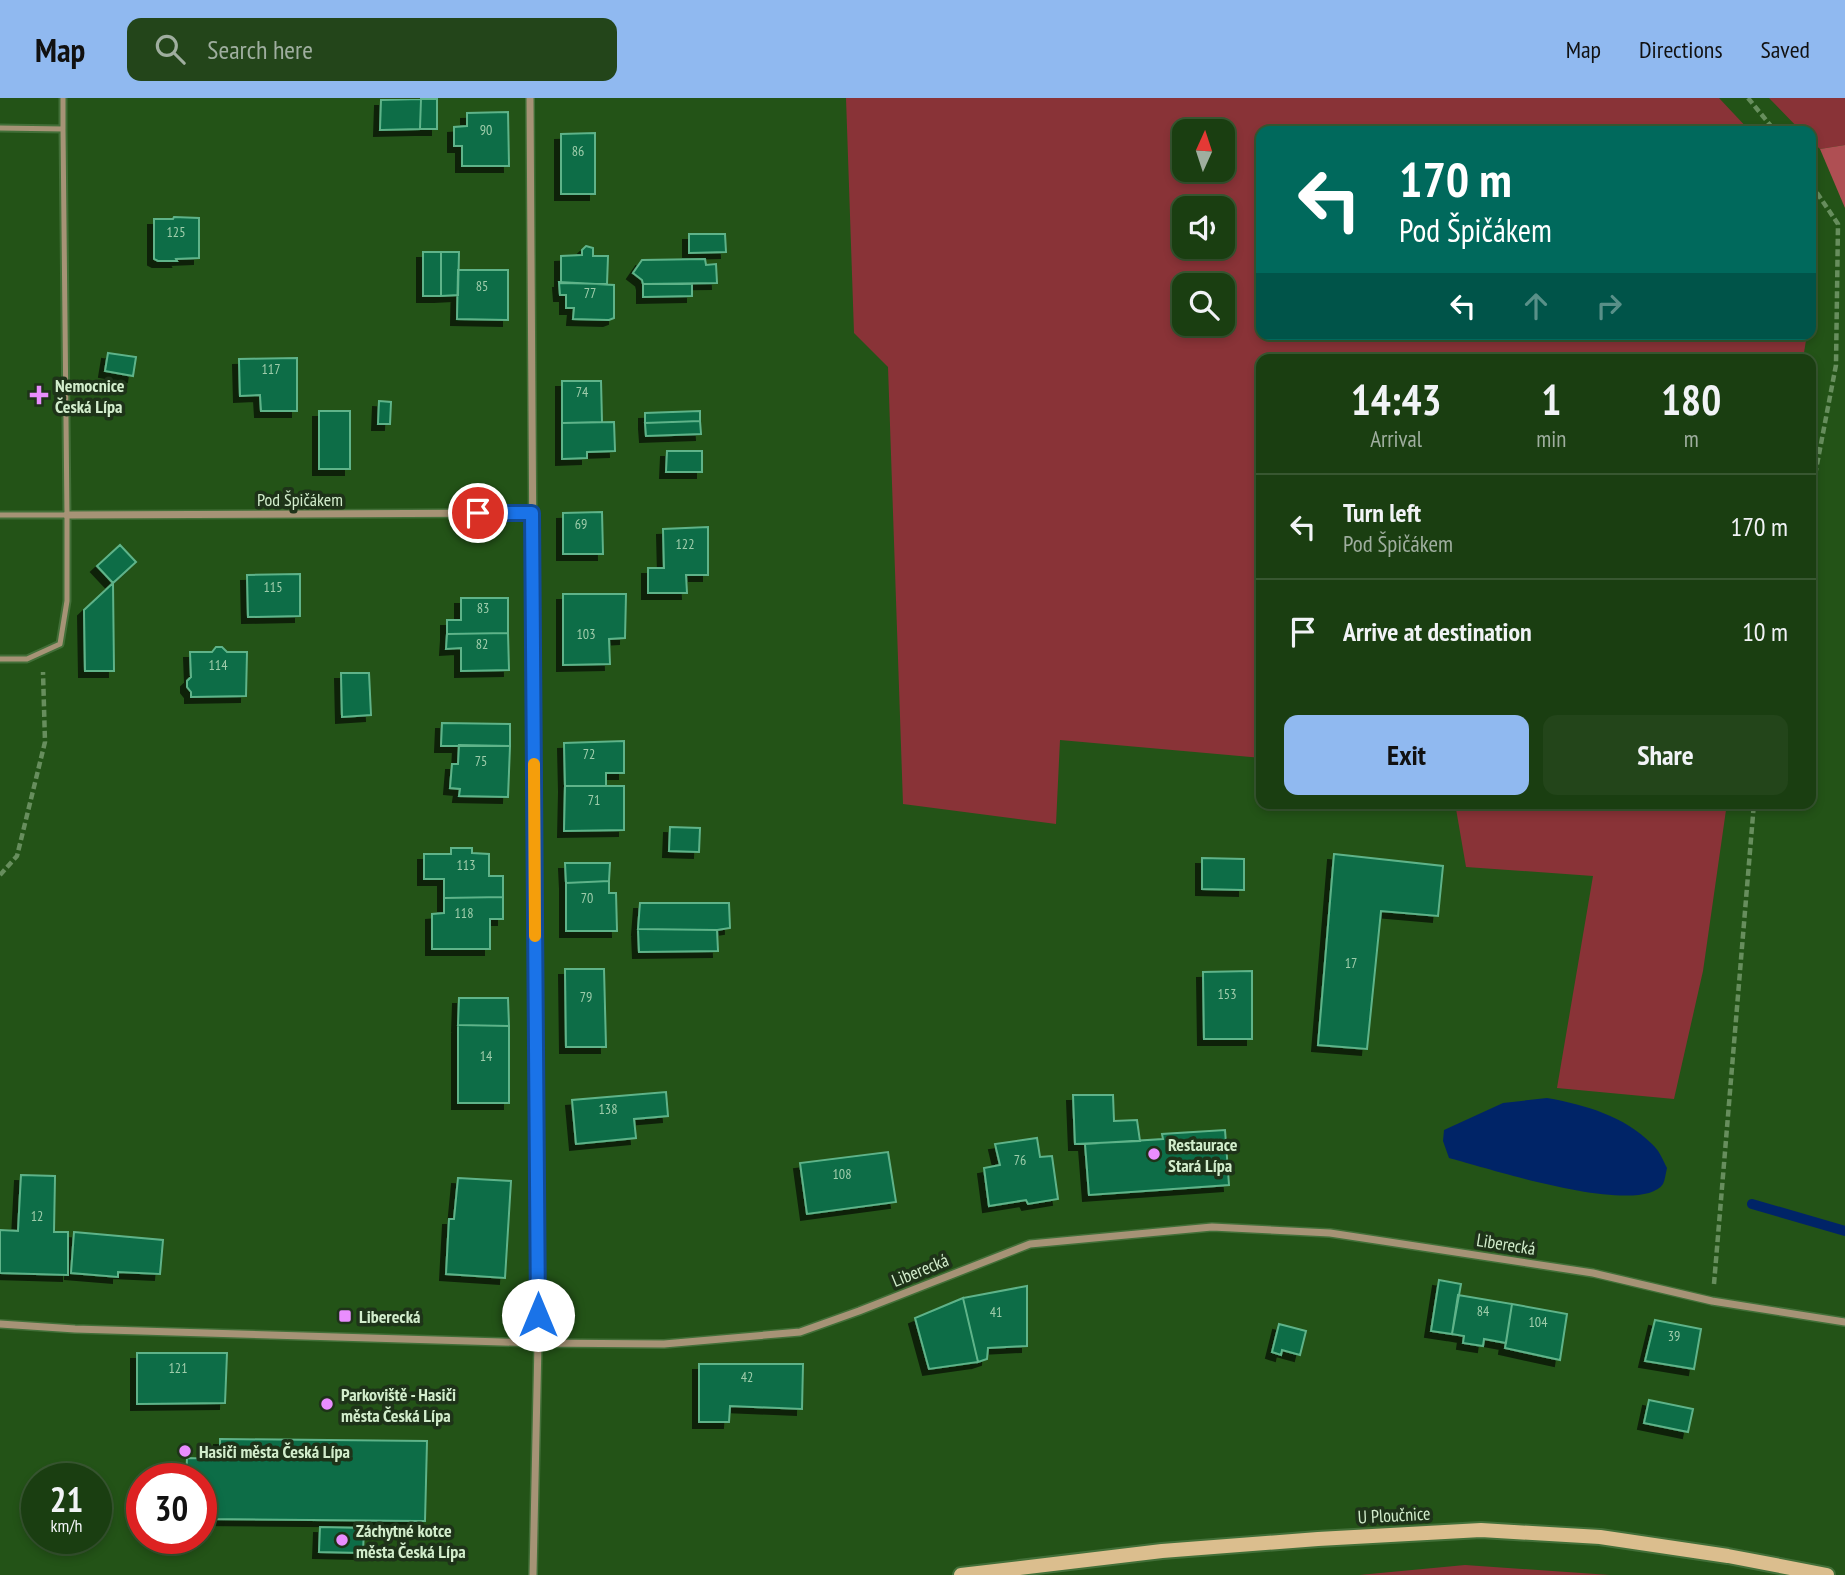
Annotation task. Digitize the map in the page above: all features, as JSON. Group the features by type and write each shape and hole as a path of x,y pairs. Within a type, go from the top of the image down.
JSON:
{"main road":[{"name":"U Ploučnice","path":"961,1575 1162,1551 1481,1530 1600,1537 1728,1556 1827,1575"}],"street":[{"path":"530,98 538,1343 533,1575"},
{"name":"Pod Špičákem","path":"68,515 532,513"},
{"name":"Liberecká","path":"0,1324 75,1329 538,1343 664,1344 800,1332 1030,1244 1212,1227 1343,1235 1593,1273 1712,1301 1845,1322"}],"lane":[{"path":"0,659 27,659 60,644 67,601 63,98"},
{"path":"0,128 63,129"},
{"path":"0,516 68,515"}],"path":[{"path":"1748,98 1771,126"},
{"path":"1816,191 1838,224 1836,365 1816,470"},
{"path":"0,875 17,856 45,742 42,652"},
{"path":"1712,1301 1753,809"}],"shaded area":[{"path":"846,98 1719,98 1745,126 1256,126 1256,340 1806,340 1804,354 1256,354 1256,757 1060,740 1056,824 903,804 888,367 854,333"},
{"path":"1769,98 1845,98 1845,145 1820,149 1816,145 1816,126 1796,126"},
{"path":"1845,145 1845,208 1820,149"},
{"path":"1456,809 1726,809 1703,971 1674,1099 1557,1088 1593,876 1466,867"},
{"path":"1465,1565 1610,1575 1359,1575"}],"water":[{"path":"1547,1098 1604,1113 1641,1134 1657,1149 1667,1168 1663,1184 1649,1193 1625,1196 1594,1193 1526,1179 1449,1158 1443,1141 1444,1130 1503,1103"}],"building":[{"path":"421,99 437,99 437,129 420,129"},
{"path":"421,99 420,129 380,130 381,100"},
{"path":"508,112 509,166 462,166 462,146 454,146 454,127 467,126 467,113"},
{"path":"595,133 595,194 561,194 561,134"},
{"path":"199,218 199,258 176,259 177,261 154,259 154,219"},
{"path":"689,234 725,234 726,252 689,253"},
{"path":"586,246 593,248 593,256 608,256 607,284 561,283 561,256 582,255"},
{"path":"423,252 441,252 441,296 423,296"},
{"path":"441,252 459,252 458,295 441,296"},
{"path":"705,259 706,265 716,264 717,283 643,284 633,273 642,260"},
{"path":"458,270 508,270 508,320 457,319"},
{"path":"559,282 614,285 614,318 573,319 574,308 566,308 566,295 560,295"},
{"path":"643,284 692,284 692,296 643,297"},
{"path":"108,353 136,357 133,376 105,371"},
{"path":"297,358 297,411 261,411 260,395 240,396 239,359"},
{"path":"562,381 601,381 602,422 562,423"},
{"path":"379,401 391,402 390,424 378,424"},
{"path":"319,411 350,411 350,469 319,469"},
{"path":"700,411 700,421 645,423 645,413"},
{"path":"700,421 701,434 646,436 645,423"},
{"path":"614,422 615,451 587,452 587,458 562,459 562,423"},
{"path":"667,451 702,451 702,472 666,472"},
{"path":"602,512 603,554 563,554 563,513"},
{"path":"708,527 708,575 686,575 687,593 648,593 648,568 664,568 663,529"},
{"path":"120,545 136,562 113,583 97,566"},
{"path":"300,574 300,616 248,617 247,575"},
{"path":"113,583 114,671 85,671 84,610"},
{"path":"563,594 626,594 625,638 609,639 610,664 563,665"},
{"path":"461,598 508,598 508,633 447,634 447,620 461,620"},
{"path":"508,633 509,670 461,671 461,648 446,649 447,634"},
{"path":"216,647 222,647 227,652 247,652 246,696 191,697 187,687 187,681 191,677 190,652 212,652"},
{"path":"341,673 369,673 371,715 342,717"},
{"path":"442,723 510,724 510,746 441,746"},
{"path":"624,741 624,773 606,773 606,786 565,786 564,743"},
{"path":"459,745 510,746 508,797 459,796 460,789 450,788 452,764 458,764"},
{"path":"565,786 624,786 624,830 564,831"},
{"path":"670,827 700,828 699,852 669,851"},
{"path":"451,848 472,848 472,853 489,854 489,876 503,876 503,897 444,898 444,879 424,879 424,854 451,854"},
{"path":"1334,854 1443,866 1438,916 1381,911 1367,1049 1318,1045"},
{"path":"1202,858 1244,859 1244,890 1202,889"},
{"path":"565,863 610,863 609,881 566,883"},
{"path":"609,881 609,893 616,893 617,931 566,931 566,883"},
{"path":"503,897 503,919 490,919 490,949 432,949 432,914 444,913 444,898"},
{"path":"640,903 729,903 730,928 638,929"},
{"path":"638,929 717,930 718,951 639,952"},
{"path":"565,969 604,969 606,1047 566,1047"},
{"path":"1252,971 1252,1039 1204,1039 1203,972"},
{"path":"459,998 508,998 509,1026 458,1025"},
{"path":"458,1025 509,1026 509,1103 458,1103"},
{"path":"666,1092 668,1116 634,1119 636,1138 576,1144 572,1100"},
{"path":"1073,1095 1113,1095 1114,1121 1137,1120 1140,1141 1075,1144"},
{"path":"1225,1130 1229,1185 1089,1195 1085,1144 1163,1139 1162,1134"},
{"path":"1037,1138 1040,1157 1052,1156 1058,1199 1028,1204 1026,1200 989,1206 984,1168 1000,1165 995,1144"},
{"path":"888,1152 896,1202 807,1214 800,1163"},
{"path":"21,1175 55,1176 54,1232 68,1232 68,1275 0,1273 0,1230 18,1231"},
{"path":"458,1178 511,1181 505,1278 446,1274 449,1219 454,1219"},
{"path":"74,1232 163,1240 160,1274 118,1272 118,1277 71,1273"},
{"path":"1439,1280 1461,1284 1452,1334 1431,1331"},
{"path":"1027,1286 1027,1346 988,1348 987,1359 978,1362 963,1298"},
{"path":"1458,1295 1512,1304 1506,1343 1484,1339 1483,1346 1463,1343 1464,1336 1452,1334"},
{"path":"963,1298 978,1362 929,1369 915,1318"},
{"path":"1512,1304 1567,1314 1560,1360 1505,1348"},
{"path":"1655,1320 1701,1329 1694,1369 1645,1361"},
{"path":"1279,1324 1306,1331 1300,1355 1282,1350 1281,1355 1272,1352"},
{"path":"137,1353 227,1353 225,1403 137,1404"},
{"path":"699,1364 803,1364 802,1409 730,1406 729,1422 699,1422"},
{"path":"1649,1400 1693,1409 1688,1432 1644,1423"},
{"path":"220,1439 427,1441 425,1521 217,1519 217,1463 187,1463 187,1458 220,1459"},
{"name":"Záchytné kotce města Česká Lípa","path":"320,1527 364,1528 363,1553 319,1552"}],"waterway":[{"path":"1752,1204 1845,1231"}],"slow traffic":[{"path":"534,764 535,936"}],"place":[{"name":"Nemocnice Česká Lípa","path":"39,395"},
{"name":"Restaurace Stará Lípa","path":"1154,1154"},
{"name":"Liberecká","path":"345,1316"},
{"name":"Parkoviště - Hasiči města Česká Lípa","path":"327,1404"},
{"name":"Hasiči města Česká Lípa","path":"185,1451"},
{"name":"Záchytné kotce města Česká Lípa","path":"342,1540"}],"route":[{"path":"478,513 532,513 538,1315"}]}
